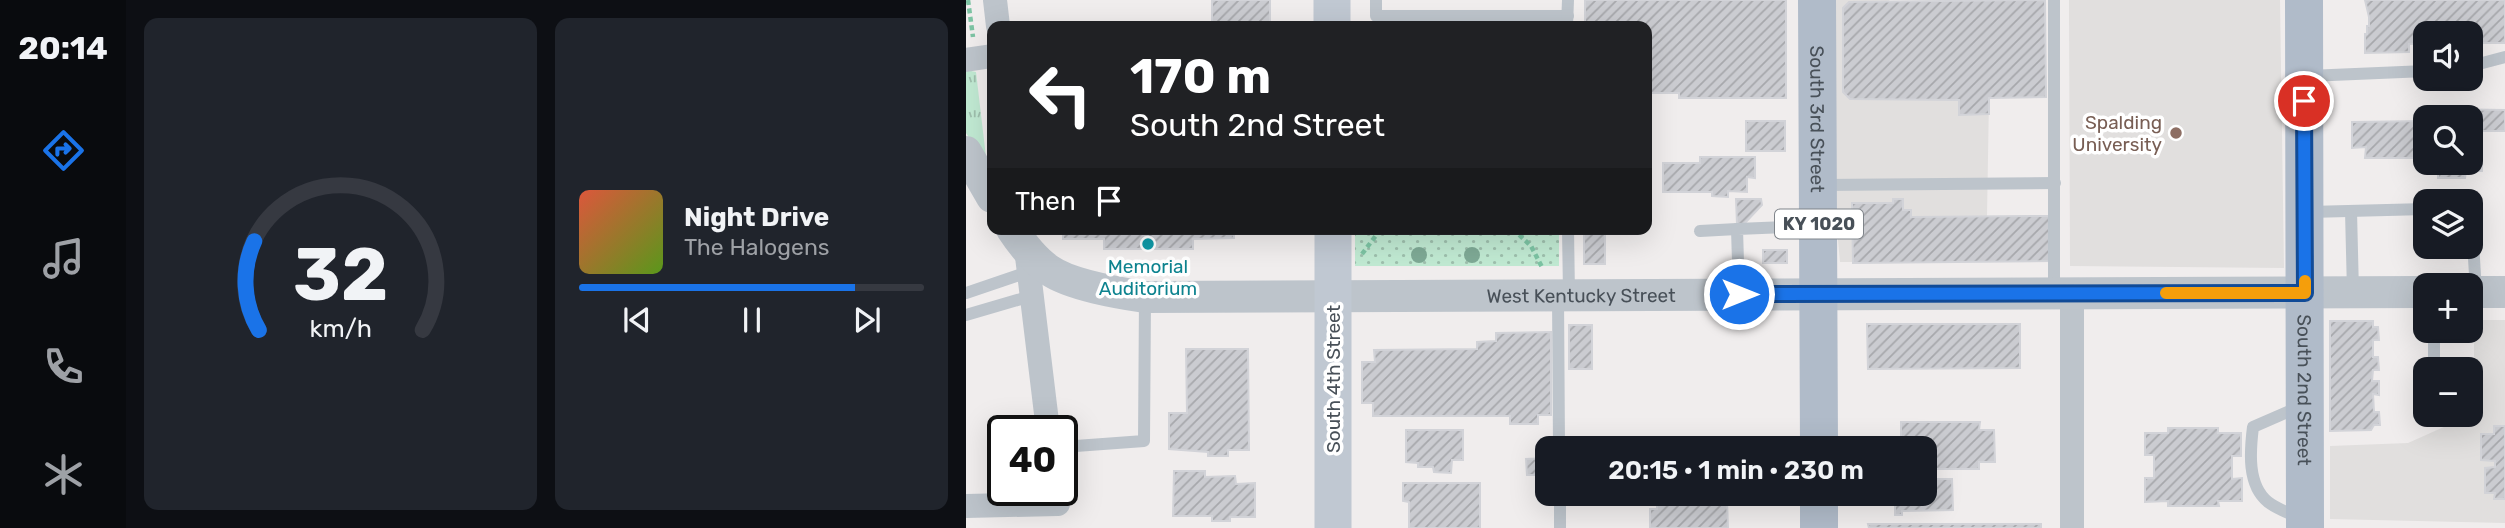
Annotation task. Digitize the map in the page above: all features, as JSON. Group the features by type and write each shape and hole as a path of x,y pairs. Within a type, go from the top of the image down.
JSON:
{"main road":[{"name":"South 3rd Street","path":"1817,0 1819,436"},
{"name":"South 2nd Street","path":"2304,0 2305,525"},
{"name":"South 4th Street","path":"1333,235 1333,528"},
{"path":"1819,506 1819,528"}],"street":[{"path":"995,0 997,21"},
{"path":"966,152 987,188"},
{"path":"1024,254 1046,415"},
{"name":"West Kentucky Street","path":"1024,254 1060,277 1111,292 1145,297 1333,296 1557,286 1739,294 2413,292"},
{"path":"2063,293 2072,528"},
{"path":"966,506 1058,507"}],"lane":[{"path":"1376,0 1376,16 1567,21 1568,0"},
{"path":"2054,0 2054,183 2063,293"},
{"path":"2483,63 2505,57"},
{"path":"2304,76 2413,72"},
{"path":"1818,185 2054,183"},
{"path":"2305,213 2413,209"},
{"path":"2351,211 2353,292"},
{"path":"1700,231 1819,226"},
{"path":"1737,229 1739,294"},
{"path":"1559,436 1557,286 1567,235"},
{"path":"966,293 1024,254"},
{"path":"966,315 1024,254"},
{"path":"2479,259 2484,292"},
{"path":"1078,446 1144,441 1145,297"},
{"path":"2305,405 2253,427 2250,445 2252,472 2259,492 2268,502 2305,525"},
{"path":"1560,506 1560,528"}],"path":[{"path":"968,0 968,25 978,54"},
{"path":"1358,259 1376,235"},
{"path":"1519,235 1531,246 1557,286"}],"shaded area":[{"path":"1835,0 1889,0 1976,99 1989,98 1987,216 2049,216 2049,262 1840,262 1834,196"},
{"name":"Spalding University","path":"2069,0 2280,0 2284,268 2070,266"},
{"path":"2483,320 2505,320 2505,523 2330,519 2330,446 2408,443 2444,427 2483,427 2483,357 2474,357 2474,343 2483,343"}],"green space":[{"path":"966,70 976,72 986,157 982,157 966,133"},
{"path":"1355,235 1559,235 1559,266 1355,266"}],"building":[{"path":"1212,0 1270,0 1270,21 1212,21"},
{"path":"1585,0 1786,0 1786,98 1679,98 1679,93 1652,93 1652,21 1585,21"},
{"path":"2045,0 2046,97 1989,98 1989,114 1959,115 1959,100 1850,99 1843,92 1843,8 1849,2"},
{"path":"2365,0 2505,0 2505,43 2483,43 2483,21 2413,21 2413,44 2409,44 2409,52 2365,53 2369,17"},
{"path":"2483,110 2505,110 2505,131 2483,131"},
{"path":"1746,121 1785,121 1785,151 1746,151"},
{"path":"2413,121 2413,158 2365,158 2366,147 2352,148 2352,122"},
{"path":"1700,157 1755,157 1755,178 1747,177 1747,192 1728,191 1728,197 1712,196 1712,192 1663,192 1663,163 1700,163"},
{"path":"2438,175 2465,175 2465,178 2438,178"},
{"path":"1736,199 1761,199 1762,205 1744,224 1737,224"},
{"path":"1893,199 1903,199 1903,210 1911,210 1911,217 2049,216 2050,261 1853,263 1852,203 1893,203"},
{"name":"Memorial Auditorium","path":"1063,235 1234,235 1234,238 1193,239 1193,249 1104,249 1104,239 1063,239"},
{"path":"1584,235 1605,235 1605,264 1584,264"},
{"path":"1763,250 1787,250 1787,263 1763,263"},
{"path":"2330,321 2373,321 2373,327 2378,327 2379,340 2373,340 2373,357 2378,357 2379,370 2373,370 2372,381 2379,381 2379,395 2373,394 2374,412 2379,412 2380,425 2374,425 2371,430 2330,431"},
{"path":"1867,324 2020,324 2020,368 1868,369"},
{"path":"1569,325 1592,325 1592,369 1569,369"},
{"path":"1551,332 1551,415 1538,415 1538,424 1510,424 1510,416 1373,416 1373,403 1362,403 1362,362 1375,362 1374,350 1477,349 1477,342 1496,341 1496,333"},
{"path":"1186,349 1248,349 1249,450 1228,450 1228,456 1208,456 1208,452 1169,449 1169,413 1187,413"},
{"path":"1901,422 1980,422 1979,430 1994,430 1995,462 1979,462 1979,469 1937,469 1937,436 1901,436"},
{"path":"2494,426 2505,426 2505,499 2494,499 2495,493 2485,493 2485,468 2495,467 2495,461 2481,460 2481,434 2494,434"},
{"path":"2168,428 2218,428 2218,433 2241,433 2241,456 2232,456 2232,479 2242,478 2242,501 2218,501 2219,506 2168,506 2168,501 2145,502 2145,478 2154,478 2154,455 2145,455 2145,433 2168,433"},
{"path":"1406,430 1463,430 1463,460 1452,460 1451,473 1434,472 1433,467 1418,467 1418,463 1406,462"},
{"path":"1526,459 1535,459 1535,475 1527,475"},
{"path":"1174,471 1205,471 1205,477 1235,476 1236,484 1255,483 1255,517 1230,517 1230,521 1212,521 1212,516 1173,516"},
{"path":"1937,479 1952,479 1953,510 1902,511 1902,515 1895,515 1895,506 1937,506"},
{"path":"1403,483 1480,483 1480,528 1409,528 1409,502 1403,501"},
{"path":"1657,506 1727,506 1728,528 1650,528 1650,509 1657,509"},
{"path":"1868,524 2041,524 2041,528 1869,528"}],"slow traffic":[{"path":"2166,293 2305,293 2305,281"}],"place":[{"name":"Spalding University","path":"2176,133"},
{"name":"Memorial Auditorium","path":"1148,244"}],"route":[{"path":"1739,294 2305,293 2304,101"}]}
